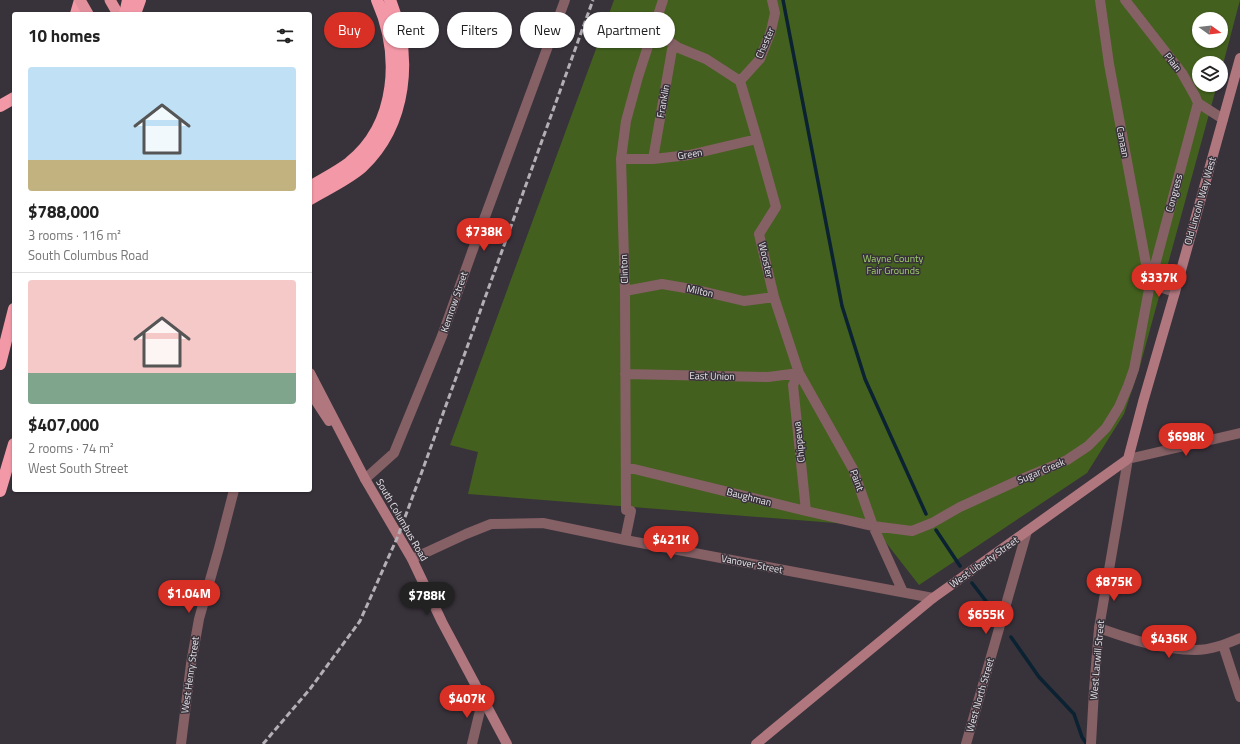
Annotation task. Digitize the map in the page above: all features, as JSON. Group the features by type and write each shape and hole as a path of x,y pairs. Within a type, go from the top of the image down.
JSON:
{"highway":[{"path":"77,12 80,0"},
{"path":"80,0 85,12"},
{"path":"86,12 89,0"},
{"path":"110,0 117,12"},
{"path":"125,12 128,0"},
{"path":"136,12 140,0"},
{"path":"312,185 350,162 361,151 370,140 386,111 391,88 391,47 383,13 377,0"},
{"path":"312,198 361,168 385,139 395,117 402,90 403,62 400,37 390,0"},
{"path":"0,106 12,99"},
{"path":"0,364 12,317"},
{"path":"0,491 12,451"}],"main road":[{"name":"Old Lincoln Way West","path":"1128,458 1240,58"},
{"name":"South Columbus Road","path":"312,378 365,479"},
{"name":"South Columbus Road","path":"312,395 365,479 412,559 442,622 507,744"},
{"name":"West Liberty Street","path":"756,744 933,598 1128,458"}],"street":[{"name":"Kemrow Street","path":"365,479 394,453 442,336 565,0"},
{"name":"Clinton","path":"660,12 663,0"},
{"name":"Chester","path":"740,81 760,59 771,31 775,14 772,0"},
{"name":"Canaan","path":"1100,0 1109,64 1150,284"},
{"name":"Plain","path":"1125,0 1182,73 1198,103"},
{"path":"675,45 706,60 740,81"},
{"name":"Clinton","path":"625,540 631,511 626,510 624,374 625,291 621,159 626,121 638,77 648,48"},
{"name":"Franklin","path":"653,159 672,48"},
{"name":"Wooster","path":"740,81 776,207 759,234 774,297 799,373"},
{"path":"1198,103 1223,119"},
{"name":"Congress","path":"1150,284 1198,103"},
{"name":"Green","path":"621,159 653,159 688,155 757,139"},
{"name":"Milton","path":"625,291 662,284 697,290 744,301 774,297"},
{"path":"1150,284 1175,292"},
{"name":"Sugar Creek","path":"873,526 912,531 932,523 960,507 1067,460 1088,446 1106,428 1119,407 1128,386 1134,369 1150,284"},
{"name":"Paint","path":"799,373 854,469 873,526 903,592"},
{"name":"East Union","path":"624,374 768,377 799,373"},
{"name":"Chippewa","path":"799,373 793,385 806,511"},
{"name":"West Liberty Street","path":"1128,458 1240,433"},
{"name":"West Larwill Street","path":"1091,744 1099,628 1128,458"},
{"name":"Baughman","path":"626,467 873,526"},
{"name":"West Henry Street","path":"181,744 190,672 199,619 233,492"},
{"name":"Vanover Street","path":"412,559 491,524 543,523 625,540 933,598"},
{"name":"West North Street","path":"966,744 1027,531"},
{"path":"1099,628 1132,640 1160,647 1196,650 1224,645 1240,638"},
{"path":"1224,645 1240,697"},
{"path":"472,744 483,698"}],"green space":[{"name":"Wayne County Fair Grounds","path":"614,0 1240,0 1228,45 1228,12 1192,12 1192,48 1227,48 1225,56 1192,56 1192,92 1215,92 1140,366 1124,414 1087,473 919,585 873,526 468,494 478,452 450,445 596,48 675,48 675,12 610,12"}],"waterway":[{"path":"783,0 842,306 865,379 926,514"},
{"path":"936,530 960,566"},
{"path":"972,583 996,614"},
{"path":"1011,637 1039,677 1074,714 1082,737 1086,743"}],"railway":[{"path":"263,744 310,689 360,621 398,536 593,0"}]}
